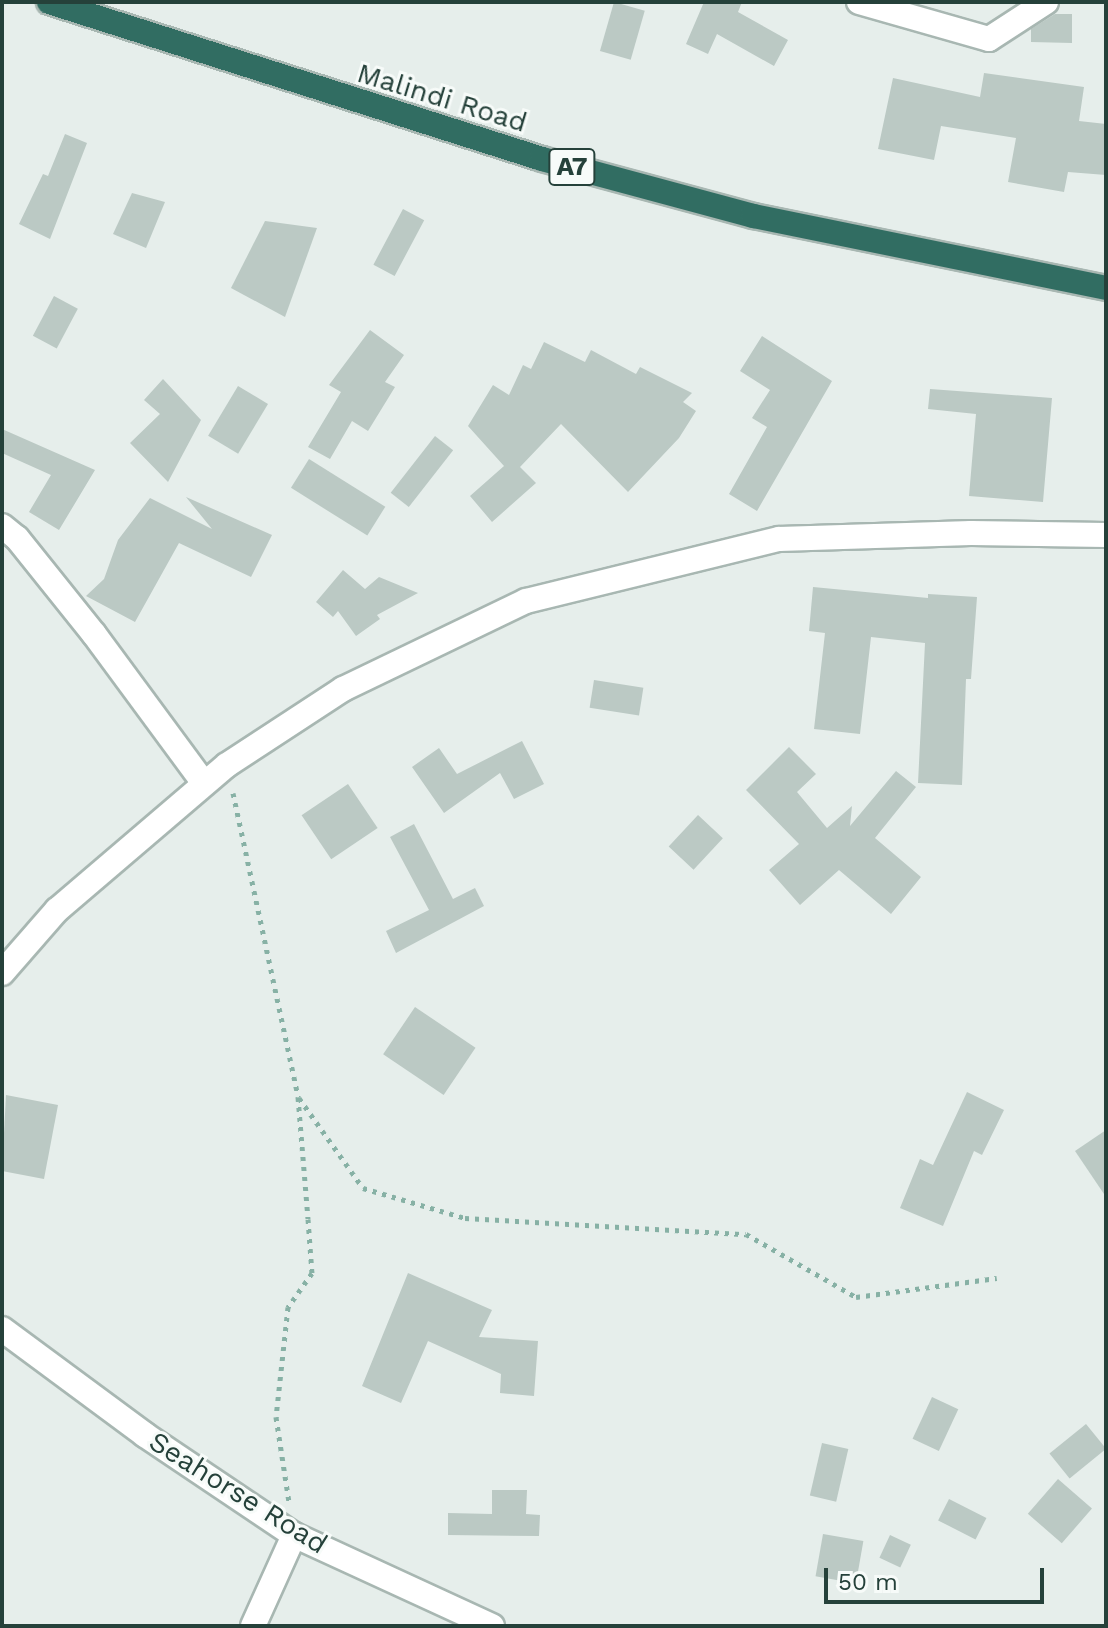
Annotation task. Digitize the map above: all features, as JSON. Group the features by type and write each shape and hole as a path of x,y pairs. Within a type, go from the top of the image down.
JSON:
{"highway":[{"name":"Malindi Road","path":"49,2 542,159 753,216 1106,288"}],"street":[{"path":"859,2 989,39 1046,2"},
{"path":"2,526 17,538 94,634 204,783"},
{"path":"2,973 57,910 227,765 343,689 526,601 779,539 971,533 1106,535"},
{"name":"Seahorse Road","path":"2,1329 145,1435 294,1535 492,1626"},
{"path":"253,1626 294,1535"}],"path":[{"path":"227,765 298,1097 312,1273 288,1307 276,1417 294,1535"},
{"path":"298,1097 363,1188 465,1218 746,1234 856,1297 997,1278"}],"building":[{"path":"614,2 645,11 631,60 600,51"},
{"path":"704,2 742,2 738,12 788,40 774,66 717,34 708,54 686,44"},
{"path":"1055,14 1072,14 1072,43 1031,42 1031,29"},
{"path":"984,73 1084,87 1079,121 1106,124 1106,175 1068,172 1064,192 1008,182 1016,138 941,126 934,160 878,149 893,78 980,97"},
{"path":"65,134 87,143 50,239 19,224 43,174 48,176"},
{"path":"132,193 165,202 146,248 113,234"},
{"path":"403,209 424,220 395,276 373,265"},
{"path":"265,221 317,228 285,317 231,288"},
{"path":"54,296 78,309 57,348 33,336"},
{"path":"370,330 404,355 385,382 395,387 368,431 352,421 330,459 308,447 341,392 329,385"},
{"path":"762,336 832,381 757,511 729,494 767,427 752,418 770,390 740,371"},
{"path":"544,342 585,362 591,350 636,374 640,367 692,393 683,402 696,411 679,438 628,492 561,424 520,467 536,483 492,522 470,496 504,466 468,426 493,385 509,395 523,365 531,369"},
{"path":"163,379 201,420 168,482 130,443 160,414 144,400"},
{"path":"238,386 268,404 238,454 208,436"},
{"path":"930,389 1052,398 1043,502 969,496 976,414 928,409"},
{"path":"2,429 95,470 59,530 29,512 51,475 2,453"},
{"path":"435,436 453,450 409,507 391,493"},
{"path":"309,459 385,507 367,536 291,488"},
{"path":"186,497 272,535 251,577 179,543 135,622 86,596 104,579 118,540 150,498 212,529"},
{"path":"343,570 365,589 379,577 418,593 377,615 380,619 356,636 338,611 333,617 316,602"},
{"path":"813,587 928,598 928,594 977,597 971,679 966,679 962,785 918,783 925,643 871,637 860,734 814,729 825,633 809,631"},
{"path":"594,680 643,688 639,715 590,708"},
{"path":"522,741 544,784 514,799 500,773 444,813 412,767 439,748 457,774"},
{"path":"789,747 816,774 797,792 827,828 852,806 850,826 896,771 916,787 875,838 921,877 891,914 839,870 800,905 769,870 799,844 746,790"},
{"path":"348,784 378,828 331,859 302,815"},
{"path":"698,815 723,838 694,870 669,846"},
{"path":"414,824 453,899 475,888 484,906 396,953 386,931 429,910 390,837"},
{"path":"415,1007 476,1048 444,1095 383,1054"},
{"path":"967,1092 1004,1110 982,1155 974,1151 943,1226 900,1208 920,1159 933,1165"},
{"path":"6,1095 58,1105 44,1179 2,1171"},
{"path":"1106,1130 1106,1197 1075,1151"},
{"path":"408,1273 492,1310 479,1337 538,1341 534,1396 500,1393 501,1374 428,1341 401,1403 362,1386"},
{"path":"932,1397 958,1409 939,1451 913,1439"},
{"path":"1086,1424 1106,1449 1070,1478 1049,1454"},
{"path":"822,1443 848,1449 836,1502 810,1496"},
{"path":"1058,1479 1092,1509 1062,1543 1028,1514"},
{"path":"492,1490 527,1490 526,1514 540,1515 539,1536 448,1535 448,1513 492,1514"},
{"path":"949,1499 986,1518 976,1539 938,1520"},
{"path":"823,1534 863,1541 856,1583 816,1576"},
{"path":"890,1535 911,1545 900,1567 879,1558"}]}
